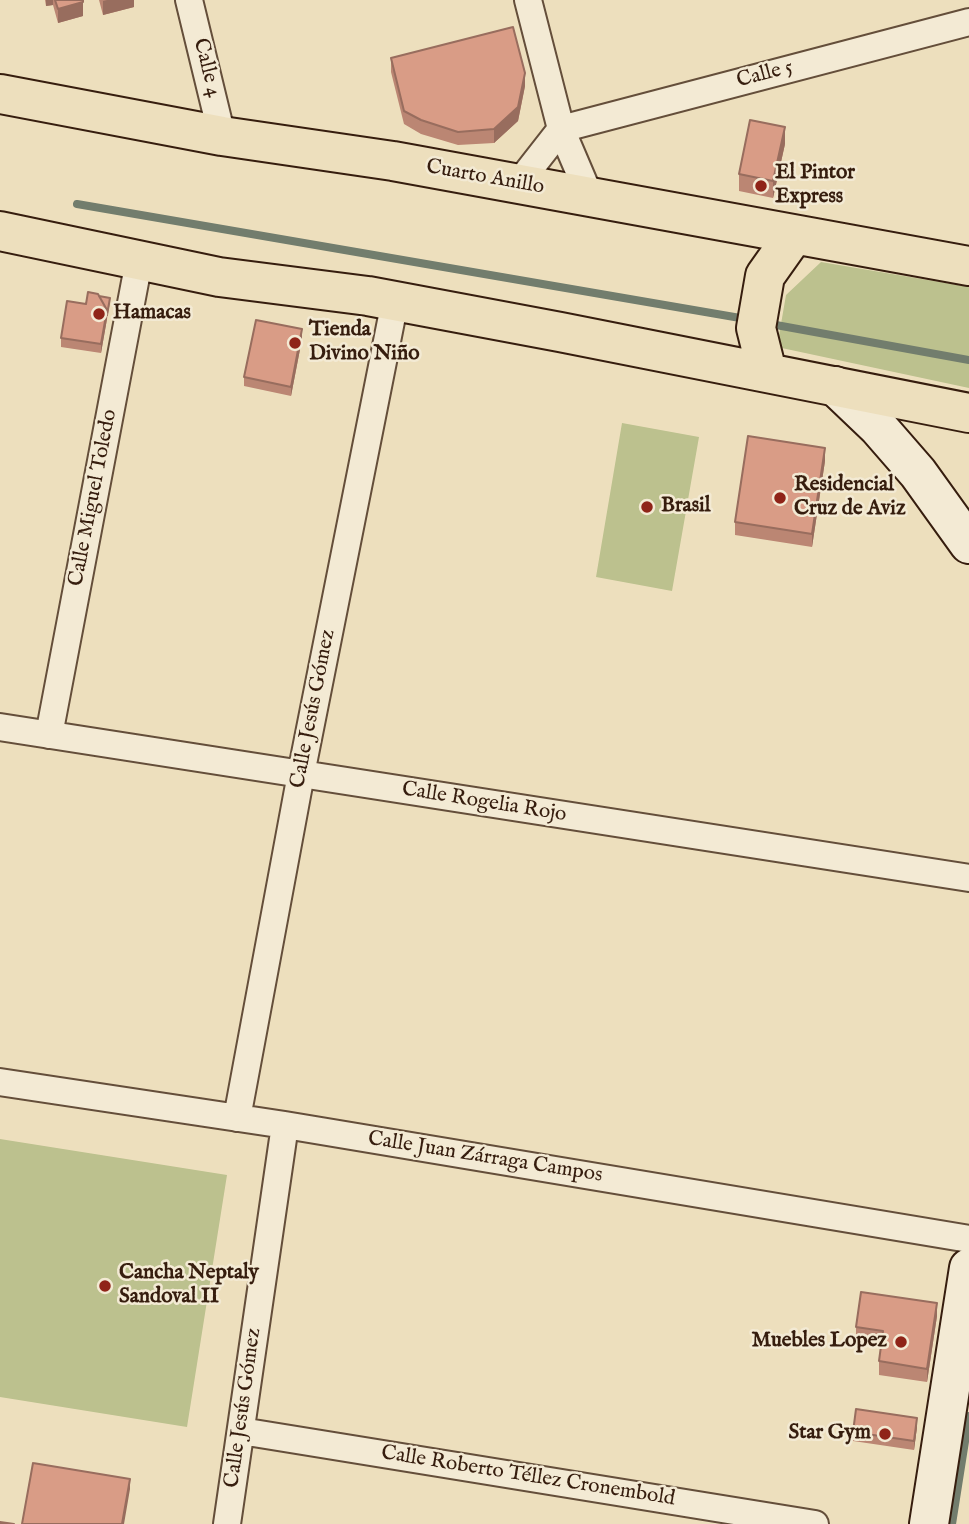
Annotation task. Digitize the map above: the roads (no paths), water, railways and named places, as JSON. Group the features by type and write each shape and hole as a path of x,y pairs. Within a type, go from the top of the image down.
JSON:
{"highway":[{"name":"Cuarto Anillo","path":"0,94 222,136 518,184 794,235 965,262"},
{"path":"0,231 219,277 396,301 969,413"},
{"path":"767,372 756,328 765,276 794,235"}],"main road":[{"path":"835,386 878,427 918,473 969,544"},
{"path":"929,1524 962,1367 969,1268"}],"street":[{"name":"Calle 4","path":"189,0 222,136"},
{"path":"528,0 561,129 590,198"},
{"name":"Calle 5","path":"561,129 969,22"},
{"path":"518,184 561,129"},
{"name":"Calle Miguel Toledo","path":"49,735 139,261"},
{"name":"Calle Jesús Gómez","path":"237,1118 301,774 396,301"},
{"name":"Calle Rogelia Rojo","path":"0,727 969,878"},
{"name":"Calle Juan Zárraga Campos","path":"0,1082 285,1125 969,1239"},
{"name":"Calle Jesús Gómez","path":"227,1524 285,1125"},
{"name":"Calle Roberto Téllez Cronembold","path":"242,1431 815,1524"}],"waterway":[{"path":"77,204 746,319"},
{"path":"765,323 969,360"},
{"path":"952,1524 969,1416"}],"place":[{"name":"El Pintor Express","path":"761,186"},
{"name":"Hamacas","path":"99,314"},
{"name":"Tienda Divino Niño","path":"295,343"},
{"name":"Residencial Cruz de Aviz","path":"780,498"},
{"name":"Brasil","path":"647,507"},
{"name":"Cancha Neptaly Sandoval II","path":"105,1286"},
{"name":"Muebles Lopez","path":"901,1342"},
{"name":"Star Gym","path":"885,1434"}]}
